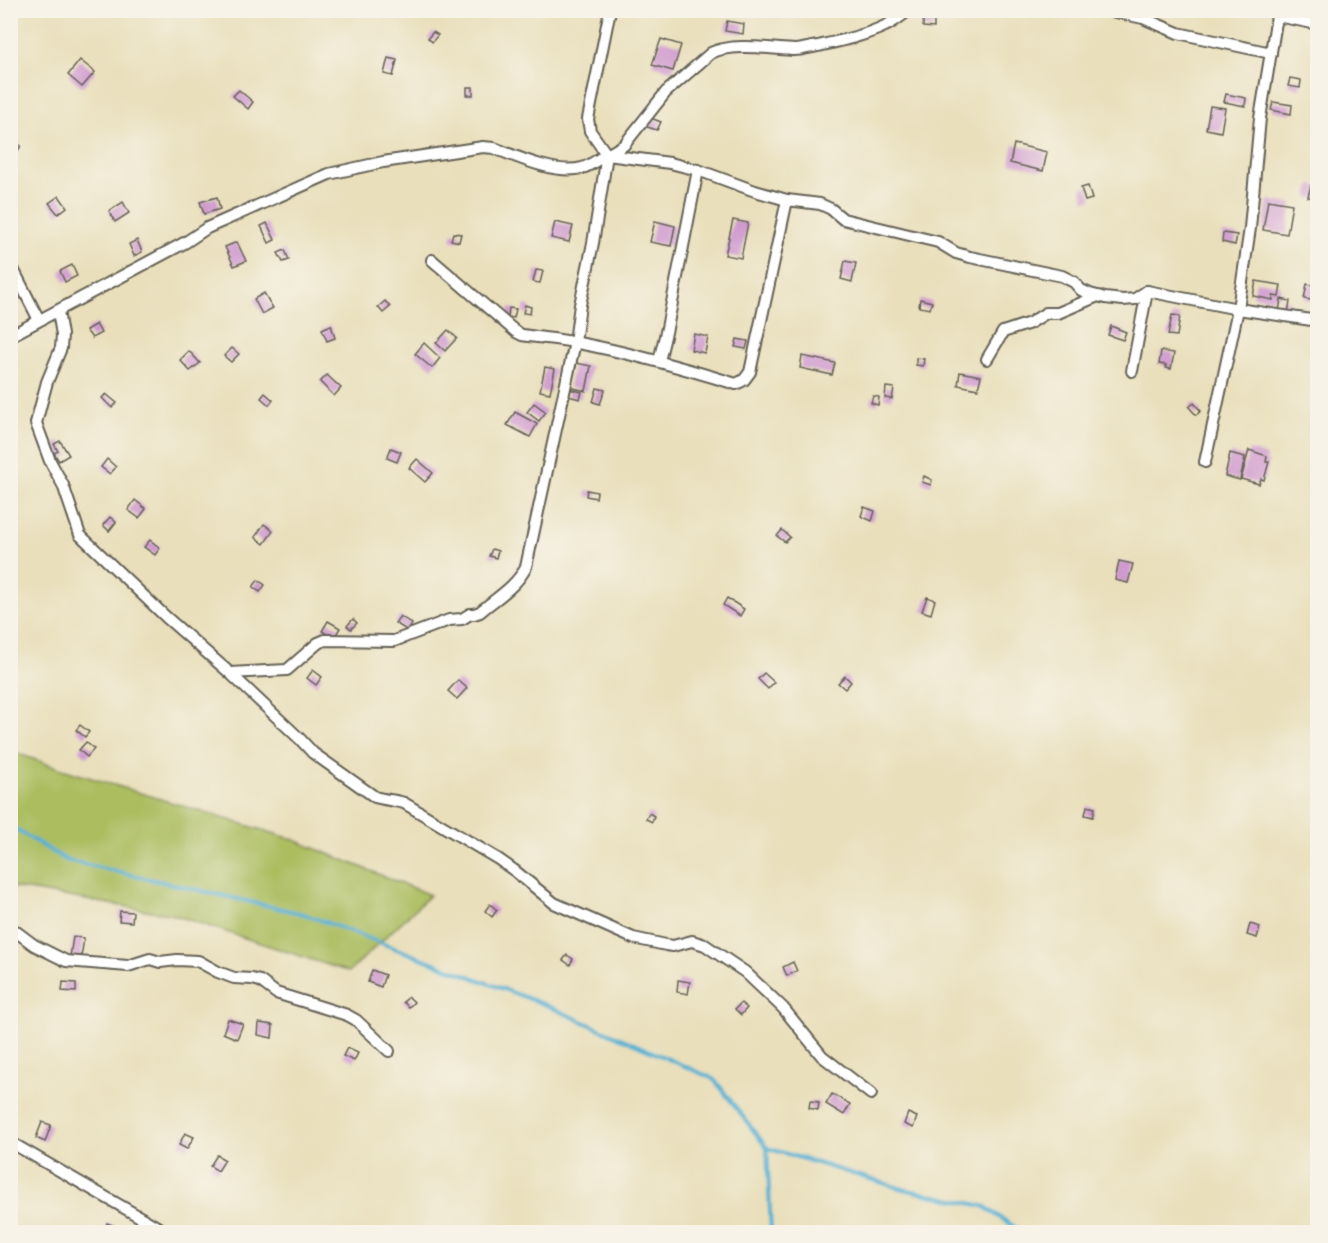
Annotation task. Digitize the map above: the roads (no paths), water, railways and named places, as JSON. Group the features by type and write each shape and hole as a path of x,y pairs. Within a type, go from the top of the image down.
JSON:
{"street":[{"path":"230,673 286,670 318,643 325,640 394,641 449,620 462,619 480,612 522,575 526,567 575,342 607,155 590,131 588,119 610,10"},
{"path":"10,336 186,242 207,228 328,174 474,147 494,148 562,170 587,167 624,145 666,92 716,50 753,47 797,50 826,44 885,26 909,10"},
{"path":"1106,10 1143,18 1178,33 1271,53"},
{"path":"1204,462 1238,309 1250,228 1260,118 1277,13 1317,24"},
{"path":"607,155 670,163 787,200 820,204 831,209 843,219 938,242 956,253 1062,276 1074,282 1081,290 1098,296 1123,300 1135,299 1148,291 1238,309 1317,321"},
{"path":"659,361 698,170"},
{"path":"432,260 522,335 575,342 659,361 736,384 744,380 750,372 787,200"},
{"path":"10,263 39,320"},
{"path":"1132,371 1148,291"},
{"path":"987,359 1003,332 1030,323 1046,313 1058,314 1098,296"},
{"path":"58,310 62,348 47,382 36,423 50,461 63,485 80,535 313,753 375,797 404,803 498,859 554,903 633,938 673,946 692,941 700,942 745,972 783,1008 822,1056 872,1094"},
{"path":"10,927 34,945 66,962 128,966 150,959 160,962 198,961 234,978 260,981 276,993 347,1015 356,1020 389,1051"},
{"path":"10,1142 166,1233"}],"waterway":[{"path":"10,826 66,860 304,914 543,1004 714,1079 767,1148 771,1232"},
{"path":"767,1148 903,1189 983,1206 1022,1232"}]}
